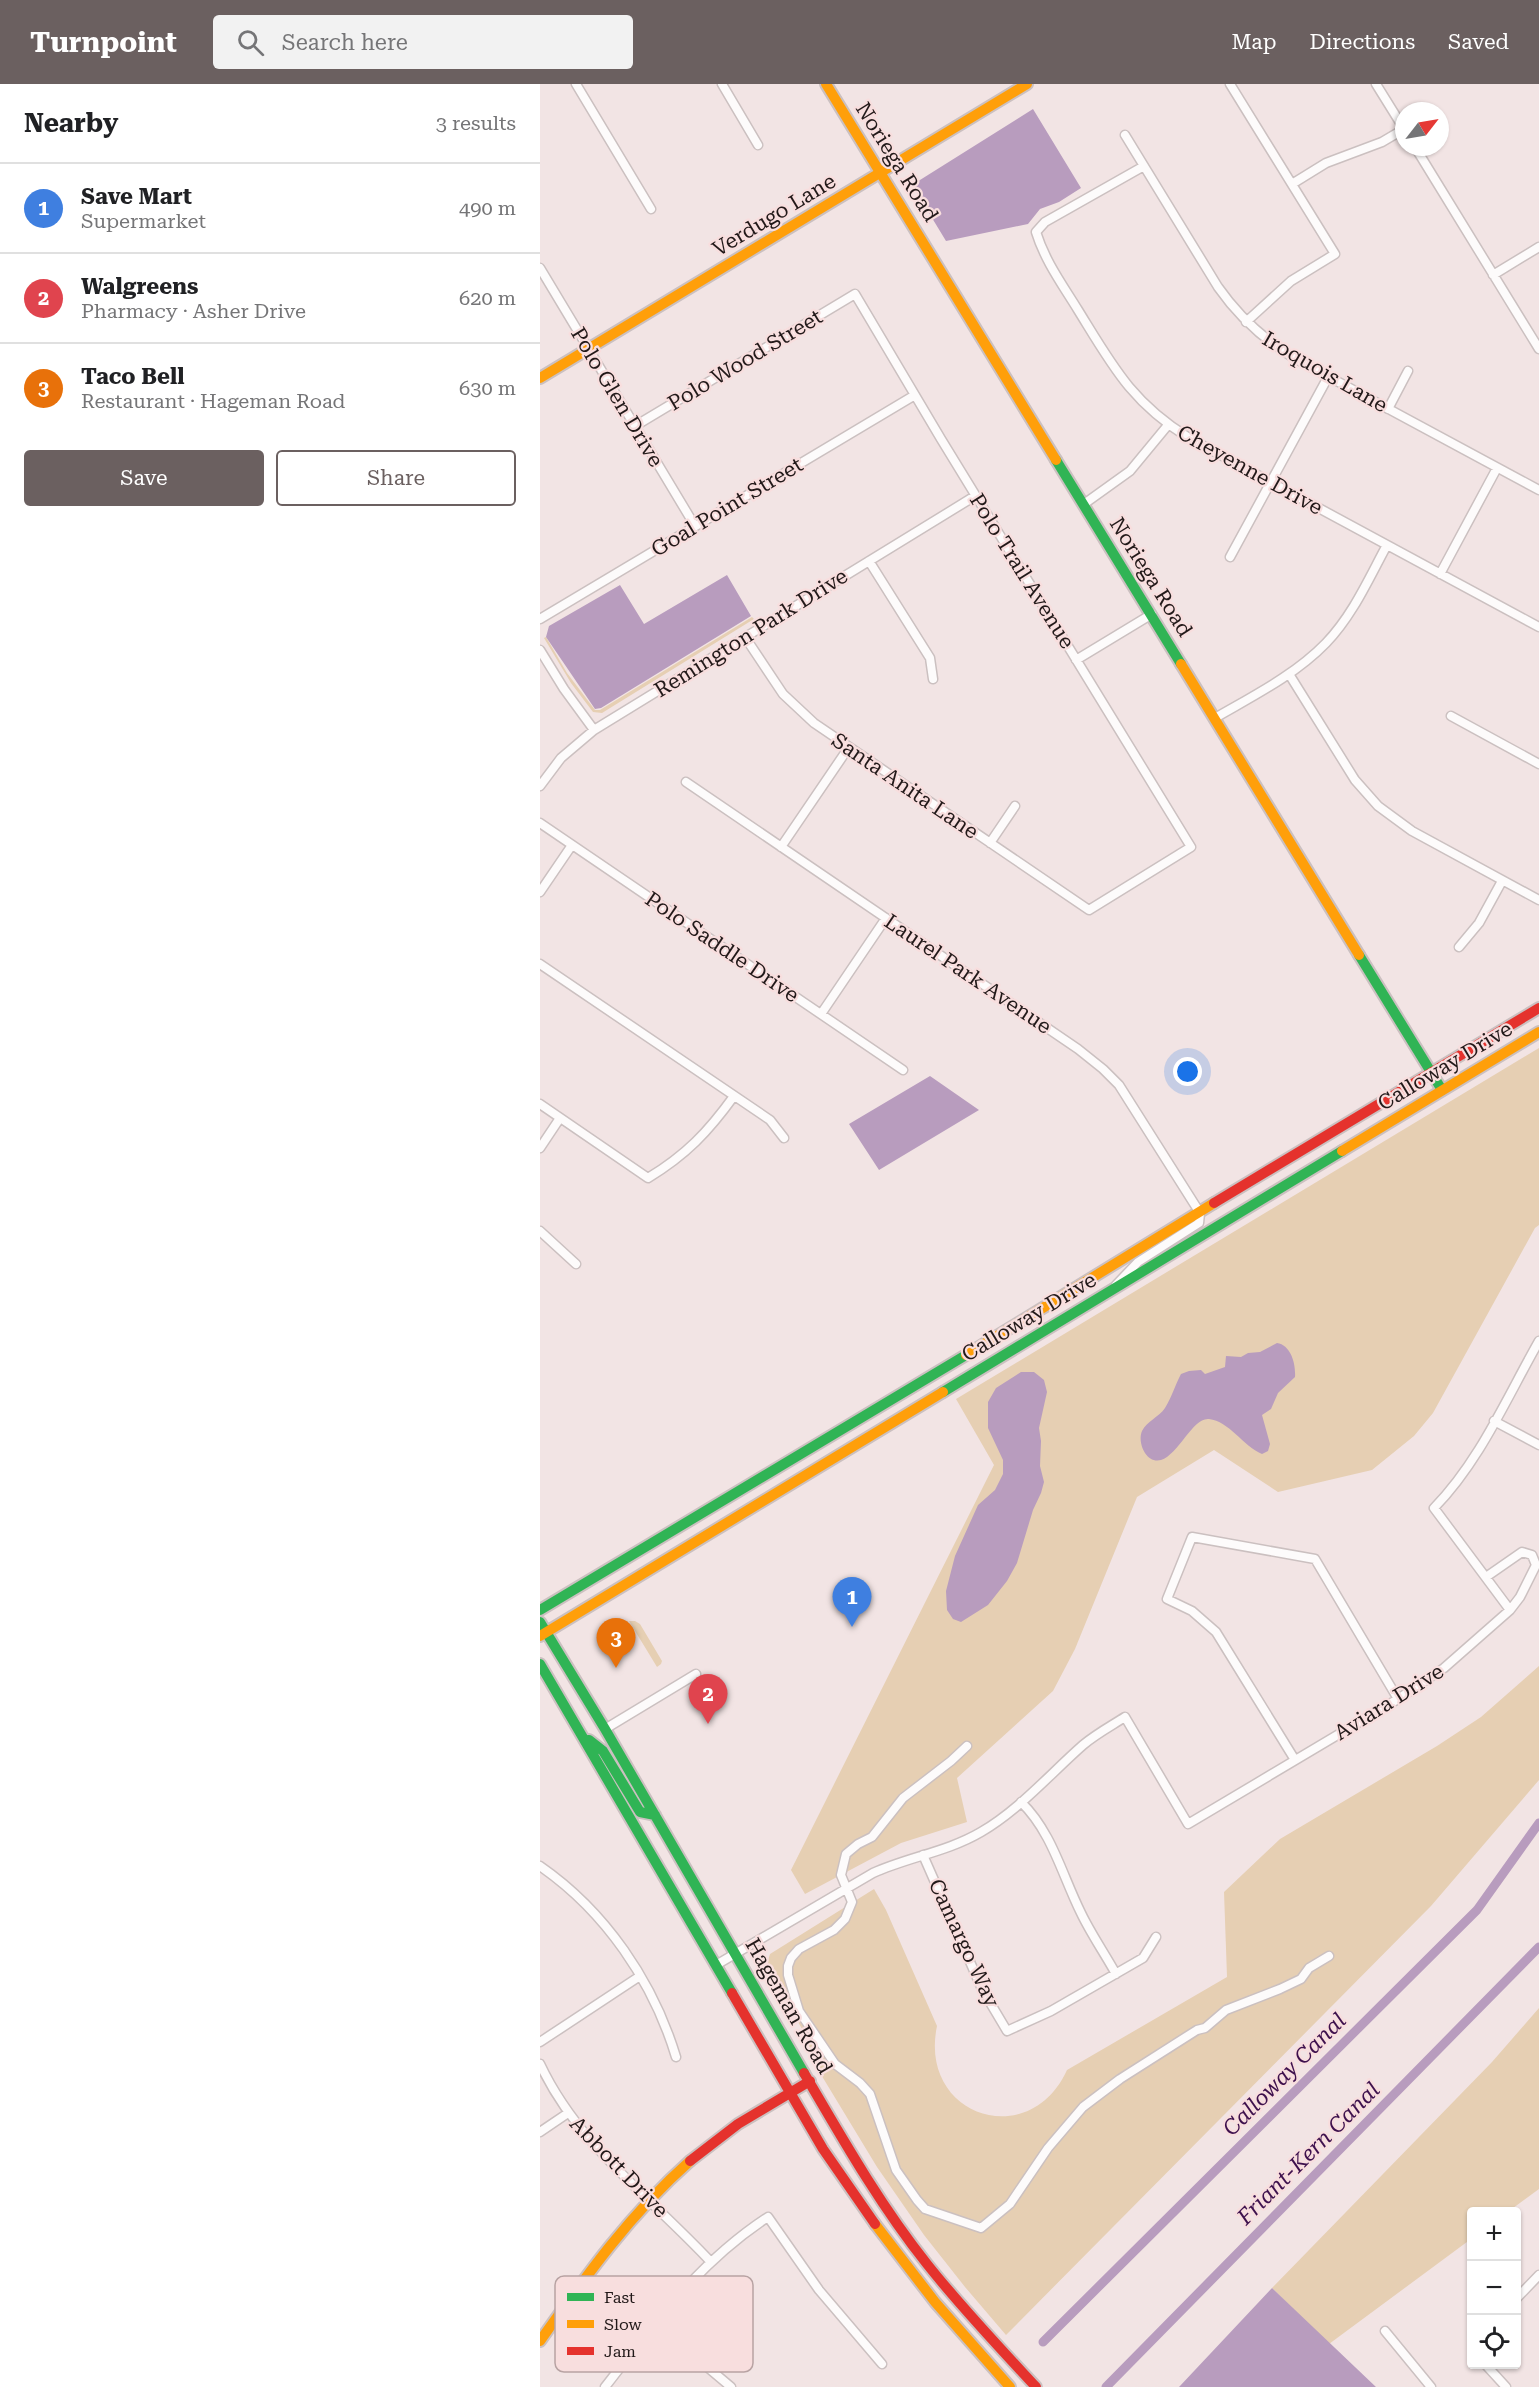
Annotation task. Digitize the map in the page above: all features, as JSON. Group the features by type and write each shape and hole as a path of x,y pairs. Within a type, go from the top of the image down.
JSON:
{"main road":[{"name":"Noriega Road","path":"826,84 1442,1090"},
{"name":"Verdugo Lane","path":"540,378 1027,84"},
{"name":"Calloway Drive","path":"540,1610 1539,1008"},
{"name":"Calloway Drive","path":"543,1634 1539,1032"},
{"name":"Hageman Road","path":"540,1622 543,1634 605,1729 845,2143 911,2242 973,2318 1036,2387"},
{"name":"Hageman Road","path":"540,1664 823,2148 886,2241 951,2323 1011,2387"},
{"path":"582,1734 603,1751 640,1812 655,1815"},
{"path":"587,2276 613,2241 649,2199 698,2154 721,2136 790,2091 810,2081"},
{"path":"540,2341 555,2320"}],"street":[{"path":"576,84 651,209"},
{"path":"722,84 758,145"},
{"path":"1230,84 1335,254 1291,281 1246,322"},
{"path":"1376,84 1395,115"},
{"path":"1292,184 1326,163 1382,142 1395,134"},
{"name":"Iroquois Lane","path":"1125,135 1218,286 1246,322 1277,348 1539,490"},
{"path":"1420,156 1539,349"},
{"name":"Cheyenne Drive","path":"1144,166 1045,222 1036,232 1044,255 1113,366 1137,398 1167,425 1539,627"},
{"path":"1493,275 1539,247"},
{"name":"Polo Glen Drive","path":"540,268 695,526"},
{"name":"Polo Trail Avenue","path":"855,294 975,496 1191,847 1089,910"},
{"name":"Polo Wood Street","path":"635,426 855,294"},
{"path":"1388,409 1408,371"},
{"path":"1230,557 1328,377"},
{"name":"Goal Point Street","path":"540,619 915,395"},
{"path":"1084,504 1130,471 1167,425"},
{"path":"1440,574 1497,468"},
{"name":"Remington Park Drive","path":"540,786 561,758 594,730 975,496"},
{"path":"1215,718 1289,674 1308,659 1340,627 1387,545"},
{"path":"869,561 930,658 933,679"},
{"path":"1076,660 1152,614"},
{"name":"Santa Anita Lane","path":"745,637 771,679 790,702 814,723 1089,910"},
{"path":"540,650 564,689 594,730"},
{"path":"1289,674 1355,780 1378,806 1412,831 1539,900"},
{"path":"1451,716 1539,764"},
{"path":"781,847 849,747"},
{"name":"Laurel Park Avenue","path":"686,782 1078,1049 1103,1069 1130,1101 1200,1213"},
{"path":"990,843 1015,806"},
{"name":"Polo Saddle Drive","path":"540,823 903,1070"},
{"path":"540,892 572,845"},
{"path":"1459,947 1479,923 1502,880"},
{"path":"821,1014 886,918"},
{"path":"540,964 770,1120 784,1138"},
{"path":"540,1104 648,1178 671,1164 703,1136 734,1096"},
{"path":"540,1148 561,1118"},
{"path":"1111,1290 1138,1262 1195,1227 1199,1223 1200,1213"},
{"path":"540,1231 576,1264"},
{"path":"1510,1610 1434,1508 1462,1476 1539,1341"},
{"path":"1494,1420 1539,1445"},
{"path":"1295,1761 1216,1632 1192,1611 1167,1599 1192,1537 1315,1559 1398,1699"},
{"name":"Aviara Drive","path":"1020,1802 1085,1744 1125,1717 1188,1824 1398,1699 1444,1668 1510,1610 1528,1584 1534,1570 1535,1559 1522,1552 1486,1577"},
{"path":"605,1729 696,1674"},
{"path":"968,1746 903,1798 872,1837 851,1848 846,1854 841,1875 852,1902 845,1919 834,1930 800,1949 791,1958 788,1966 788,1975 799,2011 835,2064 861,2083 870,2094 896,2170 925,2209 981,2228 1010,2204 1048,2148 1083,2107 1120,2079 1197,2030 1205,2028 1226,2010 1301,1979 1309,1968 1329,1956"},
{"path":"716,1965 892,1864 962,1842 981,1833 1020,1802 1039,1822 1047,1836 1081,1913 1116,1974 1143,1958 1156,1937"},
{"name":"Camargo Way","path":"923,1855 982,1989 1006,2031 1051,2011 1116,1974"},
{"path":"540,1866 579,1895 594,1911 640,1976 660,2012 676,2056"},
{"path":"540,2042 640,1976"},
{"name":"Abbott Drive","path":"540,2064 568,2113 604,2157 710,2261"},
{"path":"540,2132 568,2113"},
{"path":"695,2276 710,2261 768,2217 819,2290 882,2364"},
{"path":"1521,2294 1539,2275"},
{"path":"1385,2331 1431,2387"},
{"path":"1490,2369 1506,2387"},
{"path":"605,2387 617,2372"},
{"path":"713,2372 731,2387"}],"shaded area":[{"path":"1033,109 1081,188 1059,202 1040,209 1028,224 946,241 912,185"},
{"path":"727,575 751,616 601,708 595,709 546,637 549,626 620,585 644,624"},
{"path":"752,617 754,619 602,713 593,712 571,683 544,638 546,637 567,673 595,710 600,710"},
{"path":"1539,1048 1539,1225 1535,1228 1433,1413 1414,1436 1372,1470 1278,1492 1214,1450 1137,1497 1075,1649 1053,1691 957,1778 967,1822 901,1843 805,1894 791,1870 994,1465 956,1399"},
{"path":"930,1076 979,1110 879,1170 849,1124"},
{"path":"1277,1343 1286,1347 1292,1356 1295,1377 1278,1393 1271,1409 1262,1415 1270,1444 1268,1451 1262,1454 1223,1424 1209,1419 1197,1424 1168,1456 1156,1460 1147,1455 1142,1446 1142,1431 1165,1408 1181,1374 1201,1370 1205,1374 1225,1367 1226,1356 1241,1357 1248,1353 1260,1352"},
{"path":"1021,1372 1034,1372 1044,1380 1047,1392 1039,1428 1040,1466 1044,1482 1017,1563 1007,1581 988,1605 961,1622 953,1619 947,1610 946,1591 955,1556 978,1505 995,1490 1003,1474 1003,1460 988,1428 988,1402 996,1388"},
{"path":"629,1621 640,1624 662,1661 657,1667"},
{"path":"1539,1666 1539,1780 1431,1906 1006,2335 924,2235 877,2167 817,2068 805,2034 766,1967 770,1954 874,1889 886,1910 937,2026 936,2057 944,2083 960,2101 981,2113 1004,2116 1028,2111 1050,2096 1067,2070 1227,1977 1224,1892 1280,1839 1437,1746 1481,1717"},
{"path":"1539,2008 1539,2189 1514,2207 1467,2207 1467,2242 1329,2344 1272,2288 1492,2062"},
{"path":"1272,2288 1376,2387 1179,2387"}],"waterway":[{"name":"Calloway Canal","path":"1043,2342 1477,1910 1539,1823"},
{"name":"Friant-Kern Canal","path":"1106,2387 1539,1947"}],"traffic: fast":[{"path":"1056,460 1181,664"},
{"path":"1359,955 1442,1090"},
{"path":"943,1392 1342,1151"},
{"path":"540,1610 966,1355"},
{"path":"540,1622 605,1729 804,2073"},
{"path":"540,1664 732,1993"},
{"path":"589,1740 603,1751 640,1812 655,1815"}],"traffic: slow":[{"path":"826,84 1056,460"},
{"path":"540,378 1027,84"},
{"path":"1181,664 1359,955"},
{"path":"1342,1151 1539,1032"},
{"path":"966,1355 1214,1203"},
{"path":"540,1636 943,1392"},
{"path":"587,2276 628,2224 690,2161"},
{"path":"875,2224 935,2302 1010,2387"},
{"path":"540,2341 555,2320"}],"traffic: jam":[{"path":"1214,1203 1539,1008"},
{"path":"732,1993 823,2149 875,2224"},
{"path":"804,2073 862,2171 910,2242 953,2296 1036,2387"},
{"path":"690,2161 738,2124 810,2081"}],"place":[{"name":"Save Mart","path":"852,1627"},
{"name":"Taco Bell","path":"616,1668"},
{"name":"Walgreens","path":"708,1724"}]}
